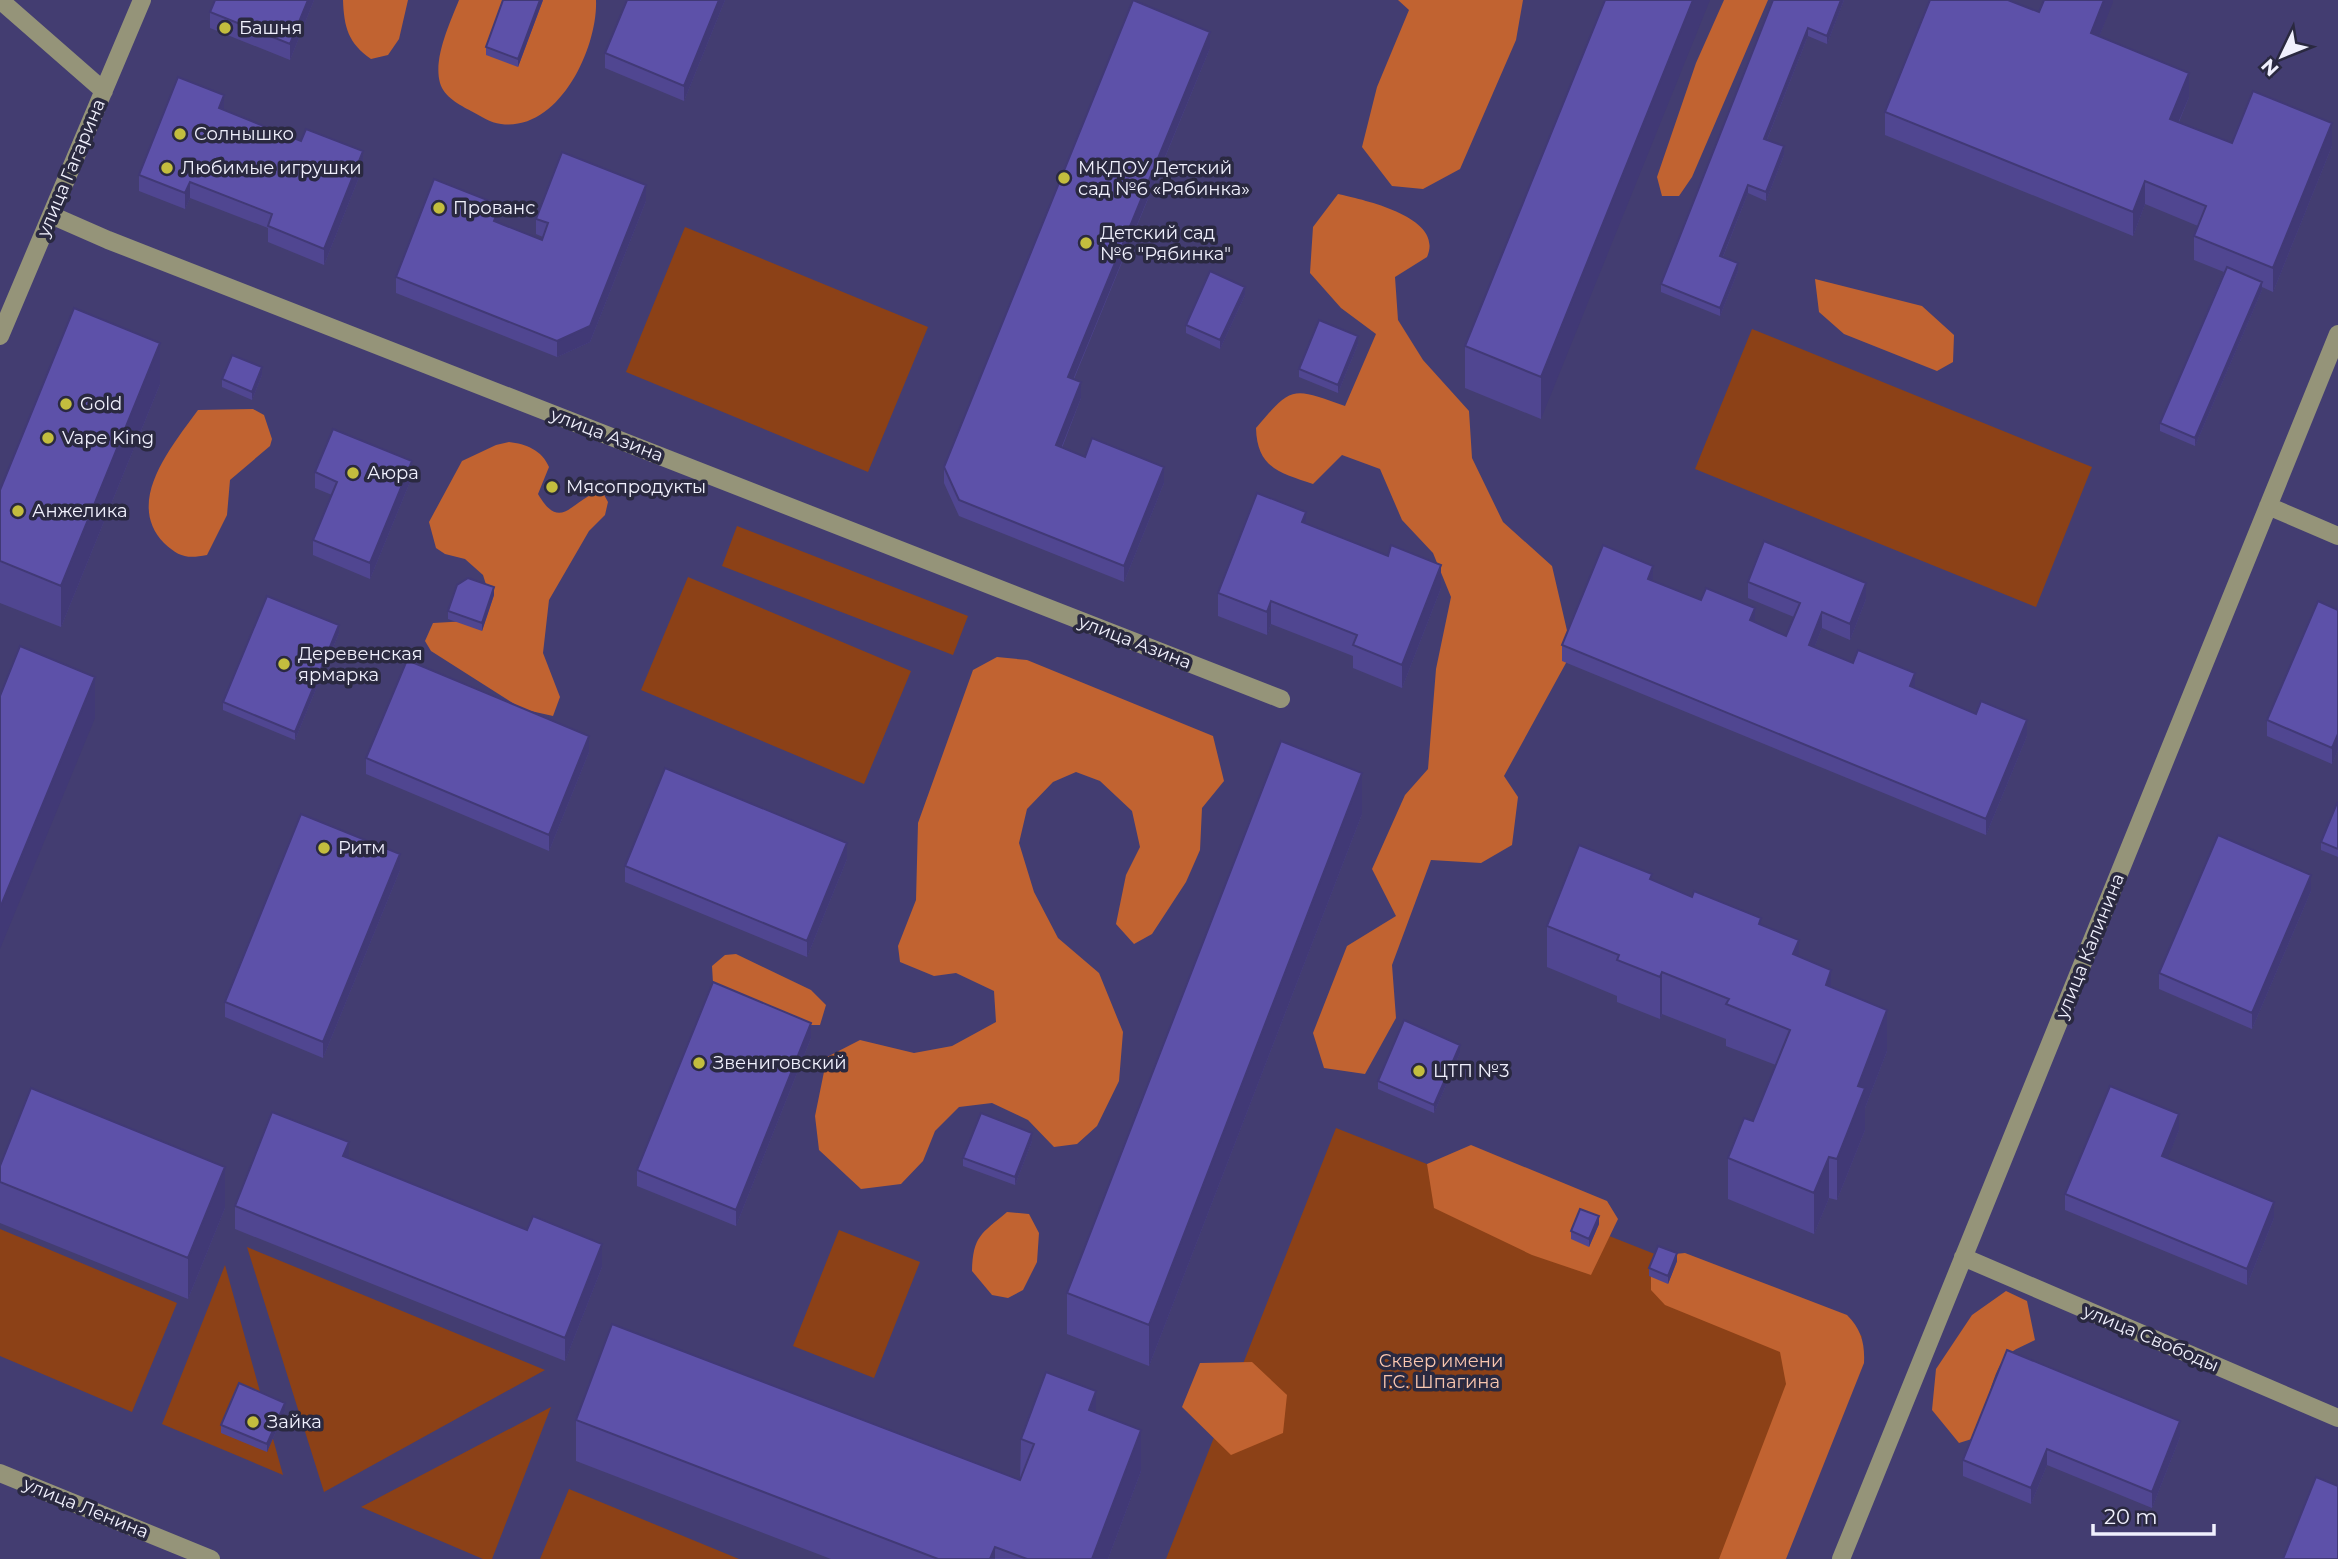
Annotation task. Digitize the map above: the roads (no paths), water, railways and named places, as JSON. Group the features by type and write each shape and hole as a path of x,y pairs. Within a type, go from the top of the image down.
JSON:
{"street":[{"path":"0,0 104,91"},
{"name":"улица Гагарина","path":"0,336 142,0"},
{"name":"улица Азина","path":"51,215 108,240 1281,699"},
{"name":"улица Калинина","path":"1840,1559 2338,334"},
{"path":"2268,506 2338,536"},
{"name":"улица Свободы","path":"1963,1257 2338,1418"},
{"name":"улица Ленина","path":"0,1473 211,1559"}],"place":[{"name":"Башня","path":"225,28"},
{"name":"Солнышко","path":"180,134"},
{"name":"Любимые игрушки","path":"167,168"},
{"name":"МКДОУ Детский сад №6 «Рябинка»","path":"1064,178"},
{"name":"Прованс","path":"439,208"},
{"name":"Детский сад №6 \"Рябинка\"","path":"1086,243"},
{"name":"Gold","path":"66,404"},
{"name":"Vape King","path":"48,438"},
{"name":"Аюра","path":"353,473"},
{"name":"Мясопродукты","path":"552,487"},
{"name":"Анжелика","path":"18,511"},
{"name":"Деревенская ярмарка","path":"284,664"},
{"name":"Ритм","path":"324,848"},
{"name":"Звениговский","path":"699,1063"},
{"name":"ЦТП №3","path":"1419,1071"},
{"name":"Зайка","path":"253,1422"}],"park label":[{"name":"Сквер имени Г.С. Шпагина","path":"1441,1371"}]}
